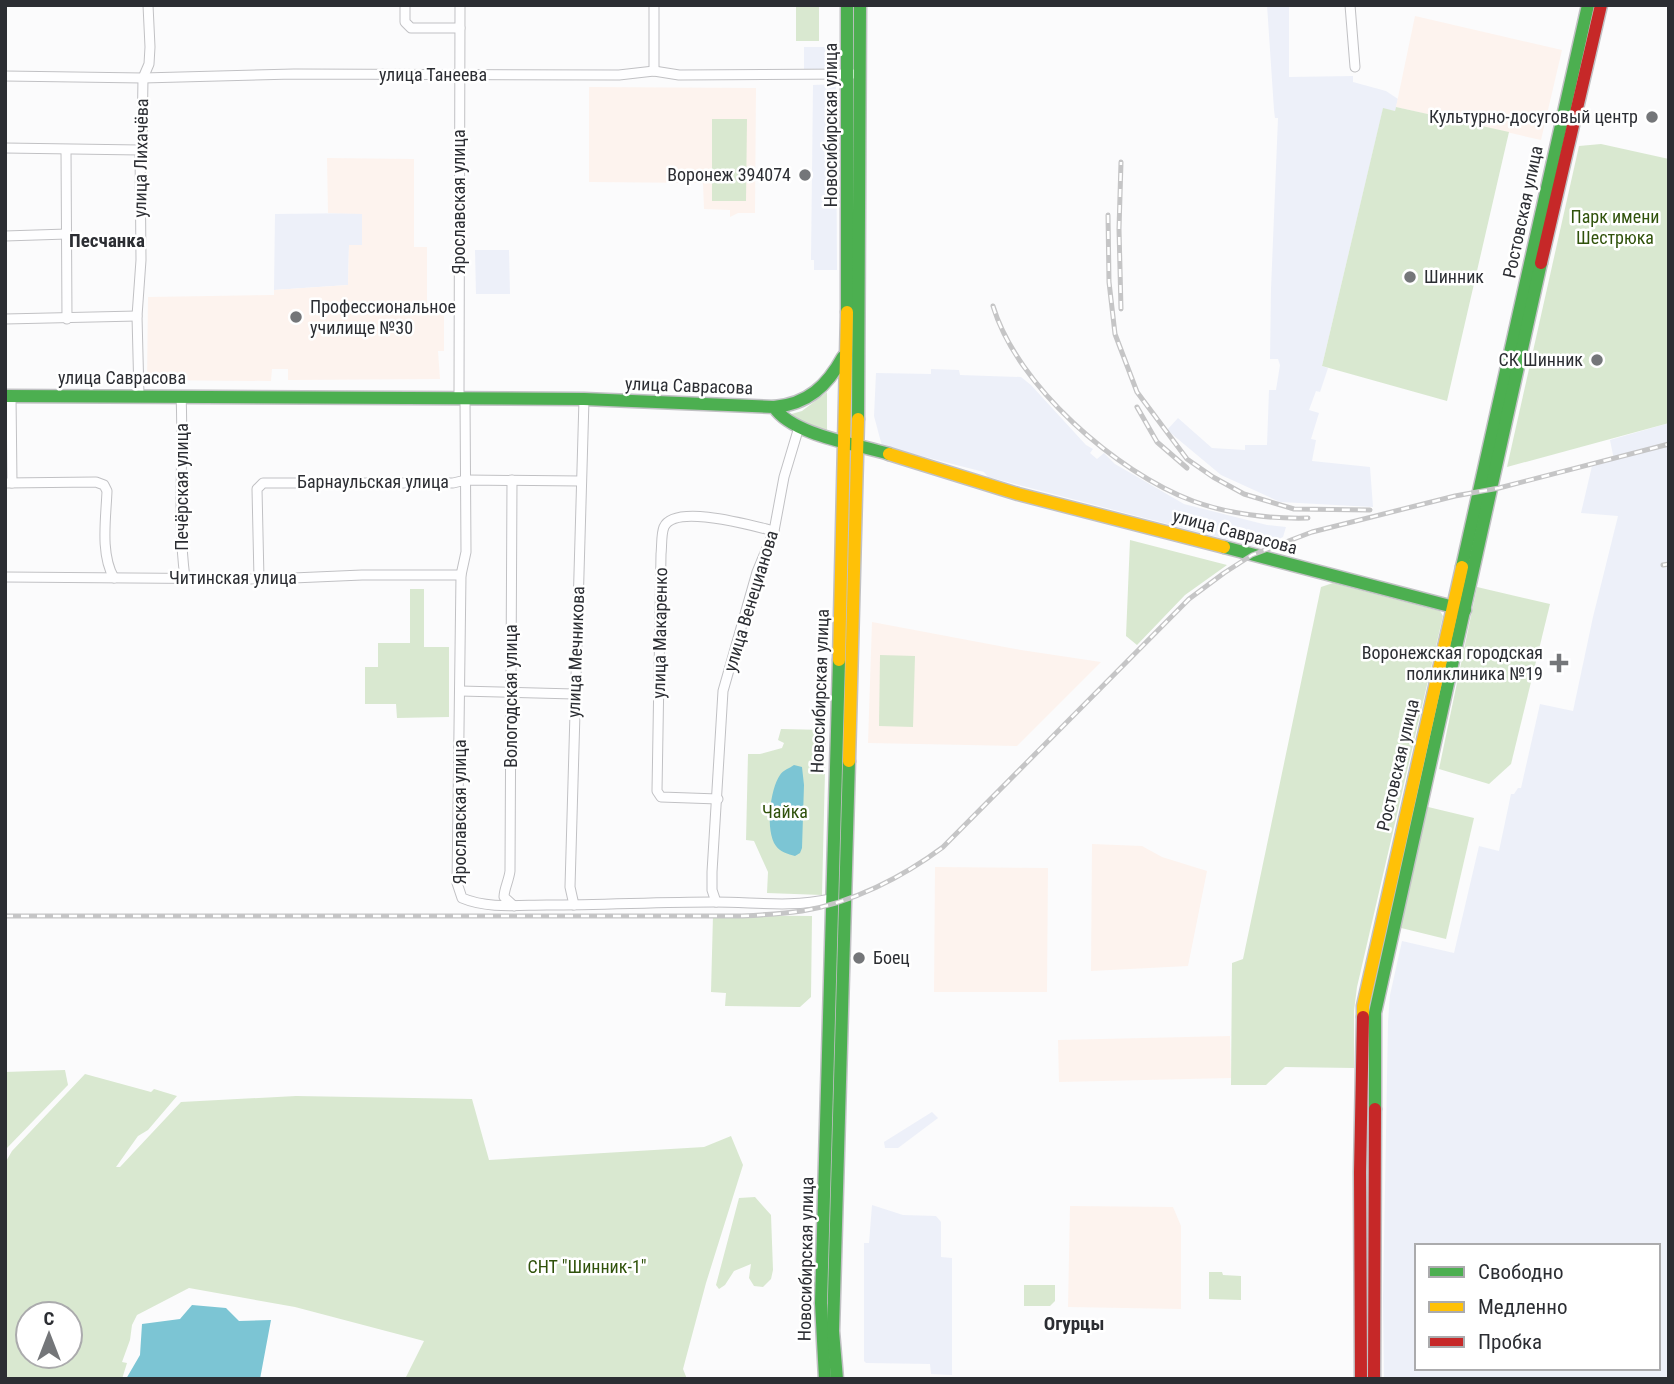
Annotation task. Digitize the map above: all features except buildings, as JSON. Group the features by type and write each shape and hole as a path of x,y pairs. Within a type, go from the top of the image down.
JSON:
{"street":[{"name":"улица Лихачёва","path":"139,395 137,316 142,260 140,149 143,78 149,64 150,47 148,5"},
{"path":"405,5 405,22 411,28 460,28"},
{"name":"Ярославская улица","path":"460,5 462,398 466,552 461,575 457,883 462,898 475,904 514,905 716,902 784,906 831,899"},
{"path":"654,5 654,71"},
{"name":"Новосибирская улица","path":"837,1379 833,1331 851,443 855,74 847,5"},
{"name":"Новосибирская улица","path":"825,1379 821,1332 831,899 851,443 845,353 860,5"},
{"path":"1350,5 1355,67"},
{"name":"Ростовская улица","path":"1361,1379 1360,1158 1369,1013 1379,929 1588,5"},
{"name":"Ростовская улица","path":"1374,1379 1369,1013 1465,610 1563,164 1601,5"},
{"name":"улица Танеева","path":"5,76 143,78 294,74 619,75 654,71 679,75 855,74"},
{"path":"5,148 140,149"},
{"path":"66,150 67,319"},
{"path":"5,236 67,234"},
{"path":"5,319 137,316"},
{"path":"775,407 787,407 803,402 819,391 832,377 845,353"},
{"path":"8,396 9,483 96,482 104,485 107,491 107,563 114,578"},
{"name":"улица Саврасова","path":"8,396 584,399 775,407 781,418 799,427 1018,494 1465,610"},
{"name":"Печёрская улица","path":"181,396 181,537 185,578"},
{"name":"улица Мечникова","path":"574,905 570,887 584,399"},
{"name":"улица Венецианова","path":"716,902 712,890 712,872 723,691 757,572 774,531 784,477 799,427"},
{"name":"Вологодская улица","path":"512,480 510,871 509,884 504,892 505,897 514,905"},
{"name":"Барнаульская улица","path":"259,579 257,489 263,483 581,481"},
{"name":"улица Макаренко","path":"718,799 661,797 657,791 661,554 664,528 669,520 679,516 708,517 774,531"},
{"name":"Читинская улица","path":"5,577 312,579 362,575 461,575"},
{"path":"460,691 574,694"}],"shaded area":[{"path":"1267,5 1289,5 1289,77 1353,76 1353,82 1386,91 1398,99 1395,111 1383,109 1322,366 1328,368 1320,392 1316,391 1309,410 1319,413 1311,439 1316,440 1312,461 1370,467 1373,507 1280,502 1221,475 1167,430 1178,418 1212,448 1245,450 1245,445 1267,445 1269,390 1276,390 1280,365 1278,359 1270,359 1278,118 1275,118 1274,110"},
{"path":"1415,16 1562,50 1541,140 1396,107"},
{"path":"837,45 837,73 804,72 804,47"},
{"path":"836,84 837,270 814,270 814,260 811,260 813,85"},
{"path":"589,87 756,88 755,213 738,213 730,217 730,210 704,209 703,183 589,182"},
{"name":"Профессиональное училище №30","path":"327,158 414,159 414,247 427,247 427,310 444,310 444,351 438,351 440,379 288,380 288,369 272,369 271,381 147,380 148,297 274,295 274,290 348,285 349,245 362,245 362,214 328,213"},
{"path":"362,213 362,245 349,246 348,285 274,290 275,214"},
{"path":"475,250 509,250 510,294 476,294"},
{"path":"931,369 959,370 960,375 1021,377 1086,445 1093,449 1090,453 1097,459 1104,453 1115,464 1184,504 1267,525 1286,527 1283,537 1259,548 988,477 984,472 882,446 874,416 876,373 931,374"},
{"path":"1669,423 1669,1379 1384,1379 1388,1022 1390,995 1402,941 1454,953 1479,846 1499,851 1511,794 1521,788 1540,704 1573,711 1618,516 1581,513 1592,466 1614,460 1610,440"},
{"path":"872,622 1101,662 1017,746 868,743"},
{"path":"1092,844 1142,846 1162,857 1207,871 1188,966 1091,971"},
{"path":"935,867 1048,868 1047,992 934,992"},
{"path":"1230,1036 1231,1078 1059,1082 1058,1040"},
{"path":"932,1112 938,1118 898,1148 885,1148 884,1142"},
{"path":"872,1205 903,1215 936,1216 941,1222 941,1257 952,1258 952,1375 931,1374 930,1364 864,1361 864,1243 869,1243"},
{"path":"1070,1206 1173,1207 1181,1226 1181,1309 1068,1307"}],"green space":[{"path":"796,5 819,5 819,41 796,41"},
{"name":"Шинник","path":"1396,107 1509,132 1447,401 1322,366 1383,108 1395,111"},
{"path":"712,119 747,119 746,201 712,201"},
{"name":"Парк имени Шестрюка","path":"1601,144 1669,159 1669,423 1507,467 1579,146"},
{"path":"827,392 827,430 821,431 788,415 802,411"},
{"path":"1130,540 1227,565 1185,595 1137,645 1126,636"},
{"path":"1333,583 1440,611 1443,616 1357,987 1354,1011 1354,1068 1285,1067 1266,1085 1231,1085 1232,963 1243,959 1321,587"},
{"path":"1477,587 1550,604 1511,764 1489,784 1439,769"},
{"path":"410,589 424,589 424,647 449,647 449,717 397,718 396,704 365,704 365,667 378,667 378,643 410,643"},
{"path":"880,655 915,656 913,727 879,726"},
{"name":"Чайка","path":"781,729 826,730 822,895 767,893 768,872 754,841 746,840 748,754 782,748 784,743 778,740"},
{"path":"1424,806 1474,818 1446,939 1397,927"},
{"path":"713,915 812,916 811,997 800,1007 725,1006 726,993 711,992"},
{"path":"65,1070 68,1085 5,1150 5,1072"},
{"name":"СНТ \"Шинник-1\"","path":"85,1074 151,1092 154,1089 177,1096 148,1130 138,1136 116,1167 120,1167 181,1102 296,1096 472,1099 489,1160 704,1147 731,1136 743,1165 706,1283 683,1369 687,1379 405,1379 424,1341 295,1307 189,1288 137,1315 122,1362 127,1363 122,1379 5,1379 5,1163 12,1151"},
{"path":"755,1197 771,1215 771,1279 763,1287 754,1286 749,1278 751,1264 734,1271 719,1289 716,1285 739,1198"},
{"path":"1209,1272 1241,1276 1241,1300 1209,1299"},
{"path":"1024,1285 1055,1285 1055,1301 1050,1306 1024,1306"}],"water":[{"path":"794,765 802,767 804,785 802,848 795,856 776,846 770,821 771,800 777,781 783,772"},
{"path":"192,1305 226,1308 239,1321 271,1320 260,1379 126,1379 140,1355 142,1324 180,1319"}],"railway":[{"path":"1121,162 1121,309"},
{"path":"1108,215 1109,282 1115,334 1137,392 1187,459 1244,494 1294,509 1370,510"},
{"path":"993,306 1005,336 1047,395 1073,423 1133,470 1163,488 1206,506 1250,515 1308,518"},
{"path":"1137,407 1157,442 1187,468"},
{"path":"5,916 742,916 802,911 840,902 911,869 943,847 1189,599 1252,555 1312,532 1669,444"},
{"path":"1663,565 1669,564"}],"traffic: fast":[{"path":"847,5 847,312"},
{"path":"858,419 860,5"},
{"path":"1462,567 1588,5"},
{"path":"1375,1109 1375,1013 1541,263"},
{"path":"774,407 807,398 823,385 843,357"},
{"path":"5,396 584,399 774,407 783,417 810,432 889,454"},
{"path":"1224,547 1465,610"},
{"path":"825,1379 821,1303 839,660"},
{"path":"837,1379 833,1331 849,761"}],"traffic: slow":[{"path":"839,660 847,312"},
{"path":"849,761 858,419"},
{"path":"889,454 1018,494 1224,547"},
{"path":"1363,1017 1363,1006 1462,567"}],"traffic: jam":[{"path":"1541,263 1601,5"},
{"path":"1361,1379 1360,1172 1363,1017"},
{"path":"1374,1379 1375,1109"}],"place":[{"name":"Культурно-досуговый центр","path":"1652,117"},
{"name":"Воронеж 394074","path":"805,175"},
{"name":"Шинник","path":"1410,277"},
{"name":"Профессиональное училище №30","path":"296,317"},
{"name":"СК Шинник","path":"1597,360"},
{"name":"Воронежская городская поликлиника №19","path":"1559,663"},
{"name":"Боец","path":"859,958"}],"district":[{"name":"Песчанка","path":"107,240"},
{"name":"Огурцы","path":"1074,1323"}]}
